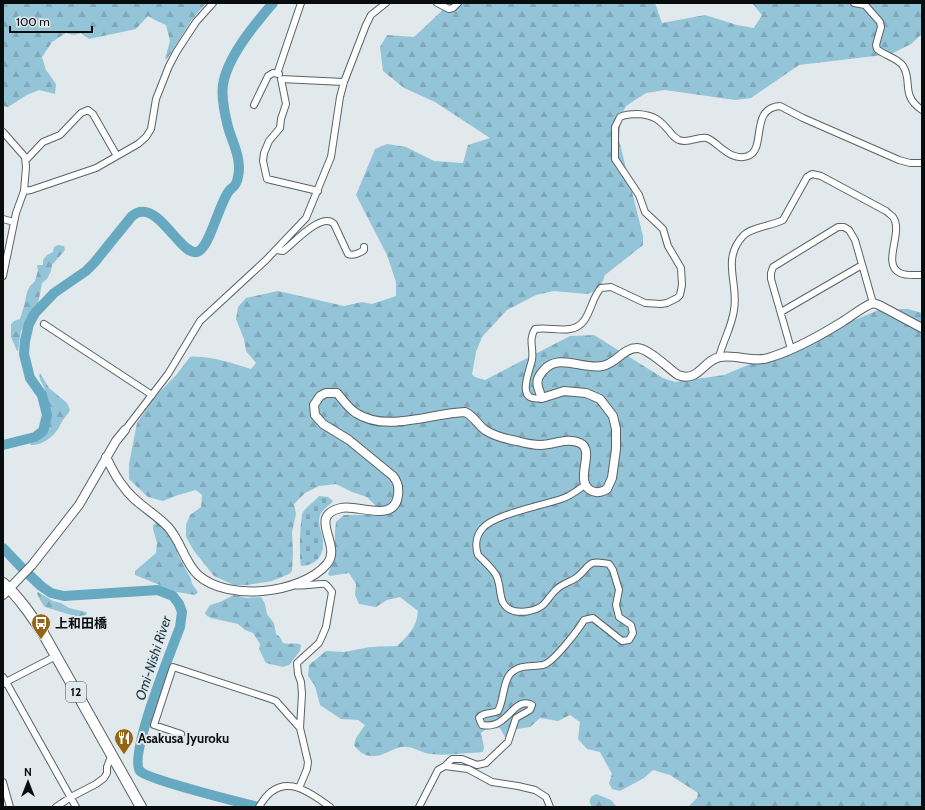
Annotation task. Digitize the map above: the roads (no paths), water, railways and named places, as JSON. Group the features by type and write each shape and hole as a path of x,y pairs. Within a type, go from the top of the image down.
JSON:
{"main road":[{"name":"12","path":"5,589 26,608 56,656 141,807"}],"street":[{"path":"24,191 96,168 138,144 146,137 151,129 156,99 169,66 196,22 214,3"},
{"path":"277,74 301,3"},
{"path":"5,589 32,565 79,505 116,441 173,367 200,321 276,250 306,218 331,157 340,97 344,82 369,20 377,10 386,3"},
{"path":"437,3 449,9 454,8 458,3"},
{"path":"854,3 865,5 880,22 881,27 876,45 877,49 901,63 904,68 908,91 912,101 922,110"},
{"path":"254,104 268,76 273,73 280,75 286,100 280,128 269,141 264,153 263,160 267,179 318,191"},
{"path":"281,80 344,82"},
{"path":"106,457 123,487 168,527 192,568 208,582 229,590 278,590 294,586 313,576 328,562 332,552 325,527 325,520 329,514 342,508 386,511 394,506 398,497 398,483 393,476 350,440 323,424 315,416 314,410 316,400 326,393 337,393 348,407 358,415 379,421 397,422 464,412 473,417 484,429 503,438 541,445 568,441 581,443 586,450 585,485 590,490 597,492 607,489 610,484 616,449 616,429 613,416 600,399 586,393 564,391 538,399 532,397 528,394 526,389 526,380 532,353 530,339 535,329 569,330 576,328 582,324 586,318 596,294 601,288 611,287 649,304 667,303 677,298 680,294 682,272 680,263 668,246 663,230 645,212 639,195 615,159 615,127 620,117 630,114 653,116 672,135 680,140 688,141 703,137 707,138 731,154 743,157 750,154 757,146 758,131 764,114 770,108 780,106 899,160 910,163 922,163"},
{"path":"26,160 44,142 60,135 81,113 88,110 93,114 117,156"},
{"path":"3,132 26,160 24,191 14,222 5,259 3,276"},
{"path":"542,398 537,385 538,377 552,363 562,362 601,367 608,365 626,351 638,348 646,351 678,375 687,377 698,373 719,357 735,308 732,253 742,236 747,232 783,220 807,176 812,174 821,176 886,211 893,217 896,224 896,234 892,254 895,269 901,274 922,275"},
{"path":"3,219 14,222"},
{"path":"276,250 283,251 310,227 328,220 332,221 334,224 348,254 352,255 361,252 364,250 364,247"},
{"path":"791,349 771,279 773,267 838,227 844,227 853,235 873,303"},
{"path":"781,312 862,265"},
{"path":"719,357 742,357 753,360 766,359 808,342 873,303 922,328"},
{"path":"44,324 152,395"},
{"path":"419,807 438,770 445,766 449,761 457,758 472,764 482,765 504,747 509,740 516,718 530,710 532,705 524,703 517,707 503,721 496,724 482,724 479,720 480,716 498,711 507,679 510,674 529,665 544,665 555,658 584,620 593,618 622,641 629,640 633,633 631,625 619,617 616,605 619,590 613,570 608,564 596,561 590,564 576,578 558,587 543,605 535,610 525,612 514,610 505,605 500,595 497,577 478,555 476,545 478,534 482,528 492,520 566,498 585,485"},
{"path":"294,586 325,584 332,592 323,634 319,643 297,663 302,694 300,728 308,762 307,769 299,788"},
{"path":"56,656 4,681 76,807"},
{"path":"181,734 154,725 173,667 271,699 276,702 300,728"},
{"path":"56,807 104,778 107,773 107,767 112,754"},
{"path":"445,766 468,769 492,782 522,786 535,790 546,797 550,807"},
{"path":"3,782 10,807"},
{"path":"259,807 271,791 288,785 314,795 330,807"}],"waterway":[{"path":"3,445 35,437 43,431 47,415 42,395 30,378 24,354 25,341 29,324 35,313 54,293 86,271 132,216 138,212 148,213 156,217 180,242 193,252 199,251 205,245 228,192 236,184 239,170 238,158 228,127 224,106 223,85 226,74 230,63 243,41 273,3"},
{"name":"Omi-Nishi River","path":"3,548 41,586 51,593 64,596 158,590 173,596 179,604 182,612 180,627 145,725 138,761 140,771 146,775 176,785 259,807"}],"place":[{"name":"上和田橋","path":"41,640"},
{"name":"Asakusa Jyuroku","path":"124,755"}]}
